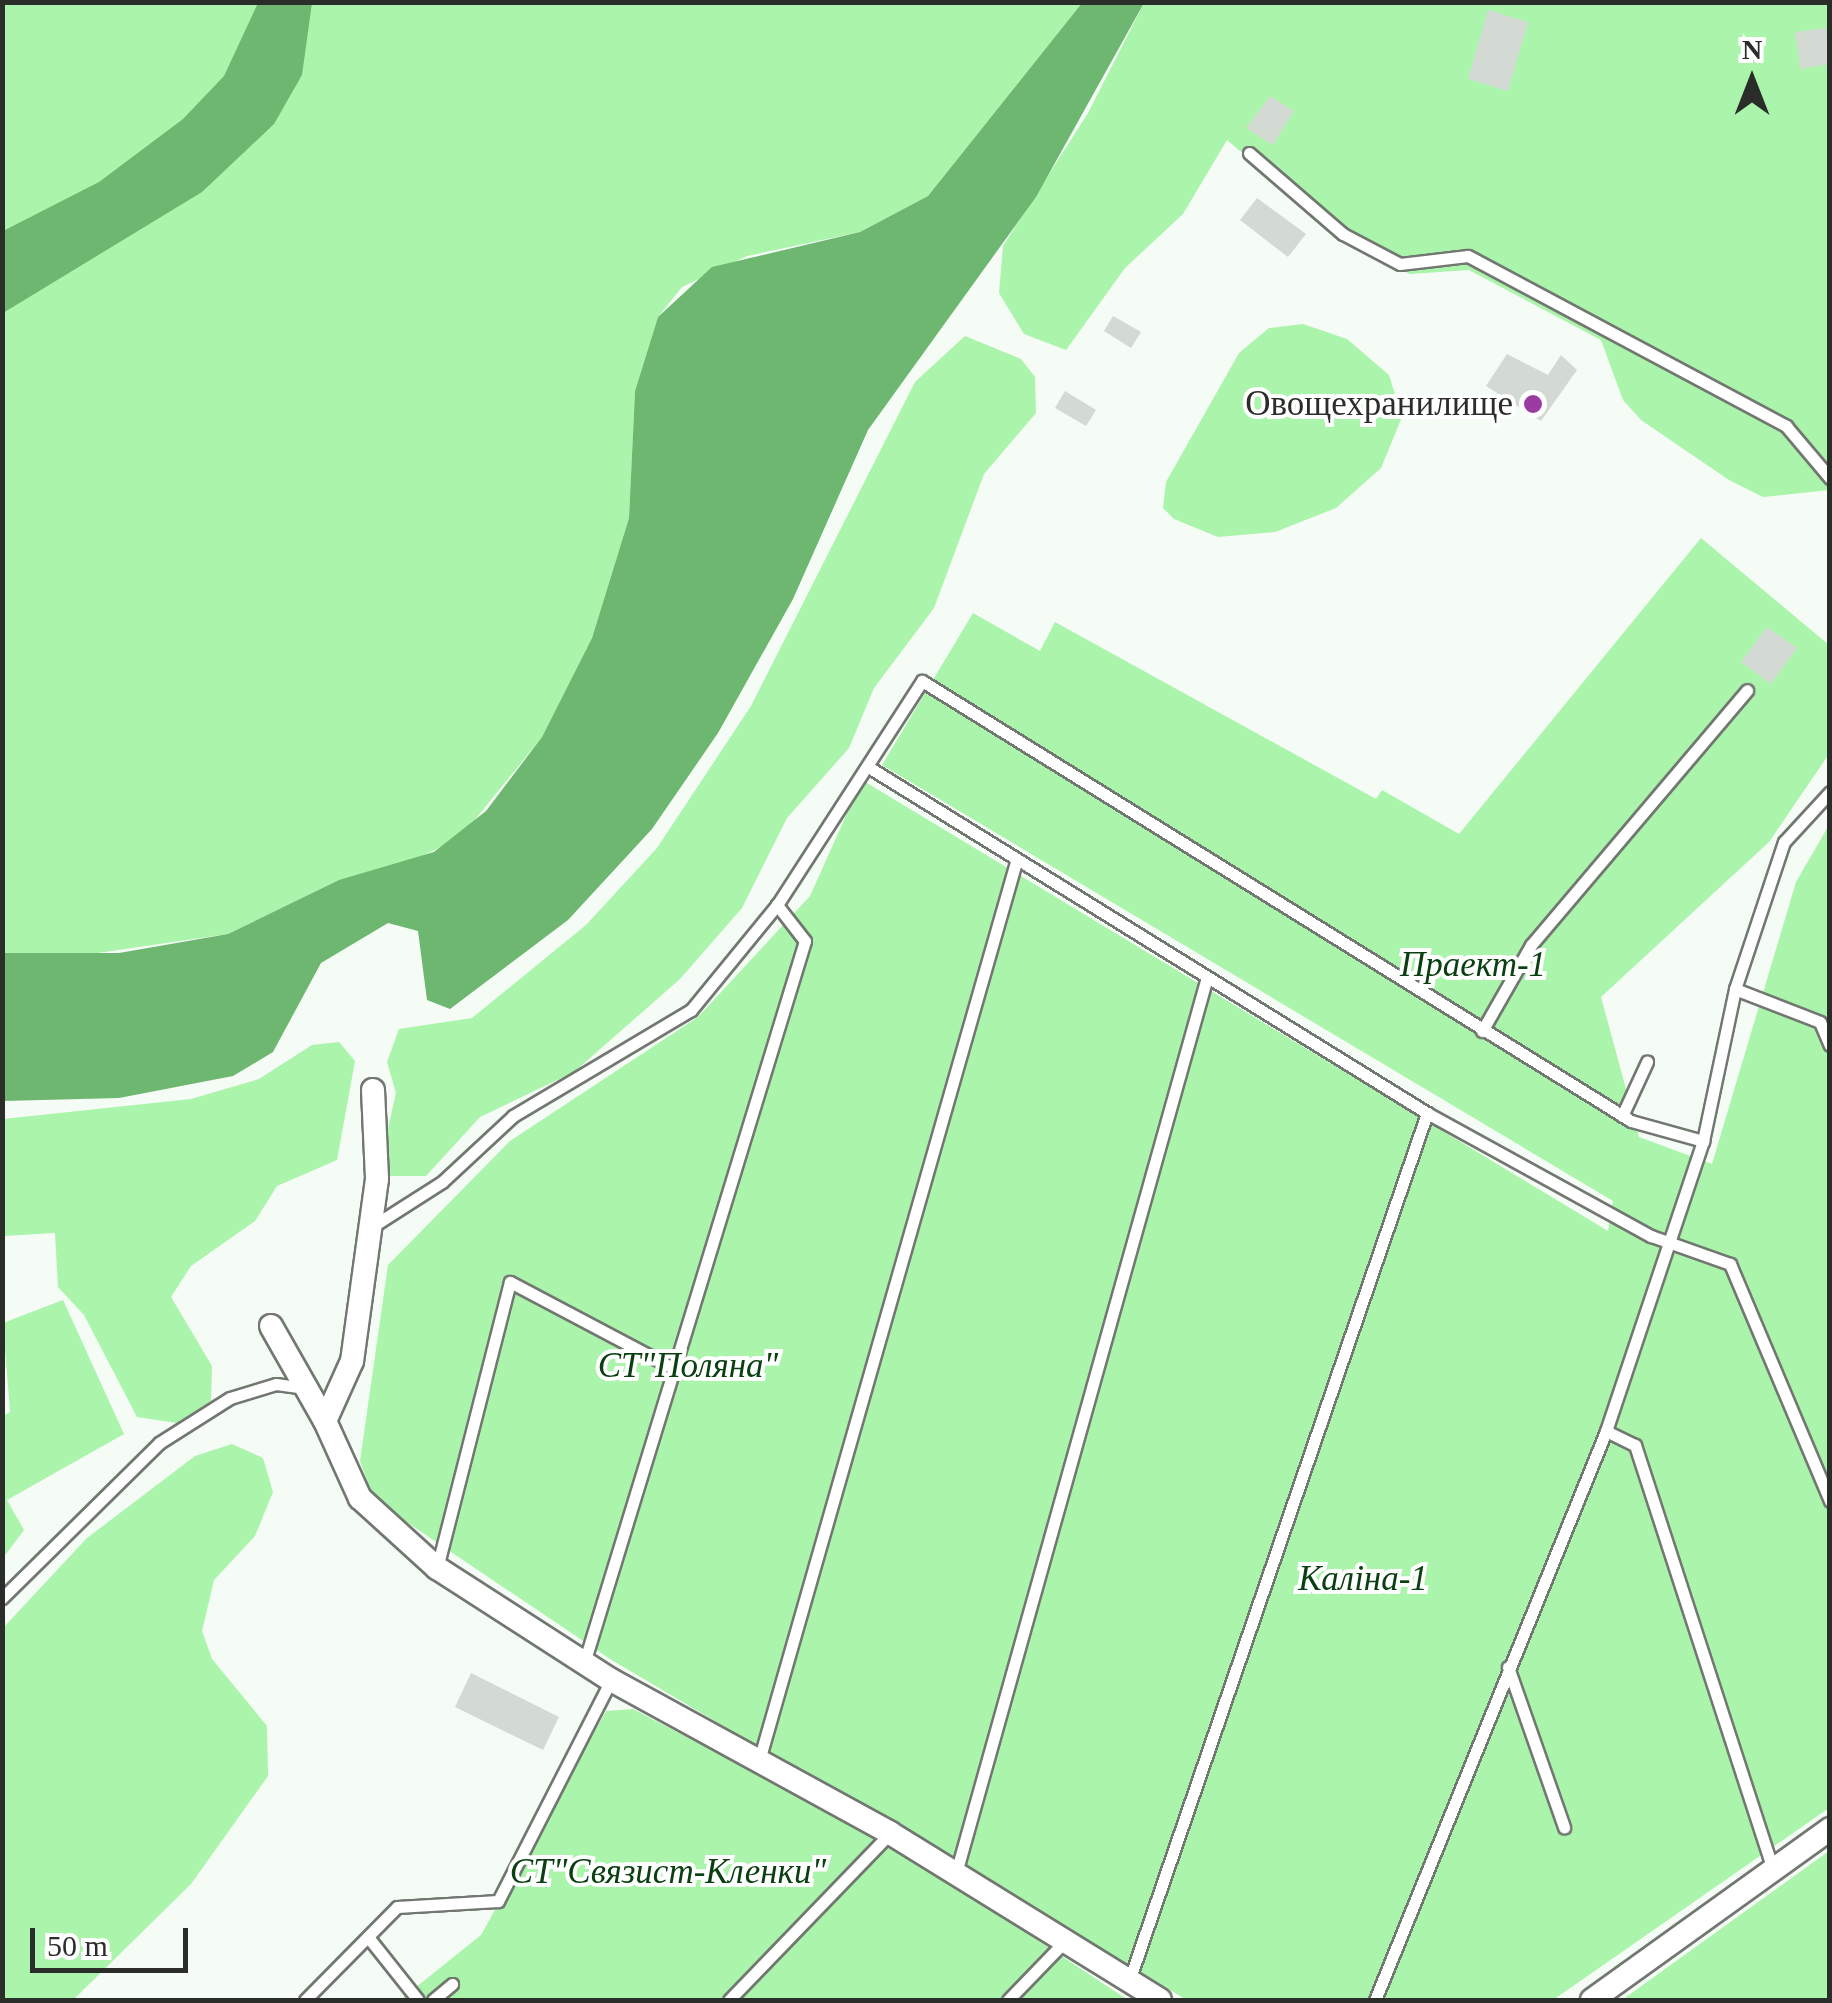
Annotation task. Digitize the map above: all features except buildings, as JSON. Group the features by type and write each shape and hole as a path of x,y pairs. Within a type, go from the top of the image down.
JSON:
{"street":[{"path":"326,1421 352,1361 369,1228 374,1090"},
{"path":"271,1326 310,1390 360,1498 437,1568 611,1680 890,1833 1160,2000"},
{"path":"1592,2000 1830,1829"}],"lane":[{"path":"1249,153 1343,234 1400,264 1468,256 1786,426 1830,478"},
{"path":"369,1228 442,1182 513,1116 691,1010 777,905 870,768 922,681 1622,1116 1703,1141"},
{"path":"1482,1030 1530,945 1747,690"},
{"path":"870,768 1016,862 1427,1113 1667,1240 1730,1264 1830,1501"},
{"path":"1375,2000 1606,1431 1703,1141 1735,989 1784,842 1830,792"},
{"path":"758,1764 1016,862"},
{"path":"585,1660 668,1366 805,941 777,905"},
{"path":"956,1873 1207,977"},
{"path":"1735,989 1820,1022 1830,1044"},
{"path":"1622,1116 1647,1062"},
{"path":"1128,1980 1427,1113"},
{"path":"437,1568 510,1282 668,1366"},
{"path":"4,1593 159,1443 267,1385 310,1390"},
{"path":"1606,1431 1635,1444 1773,1869"},
{"path":"1508,1667 1564,1827"},
{"path":"305,2000 397,1906 498,1901 611,1680"},
{"path":"729,2000 890,1833"},
{"path":"368,1937 418,2000"},
{"path":"1008,2000 1064,1941"},
{"path":"433,2000 452,1984"}],"green space":[{"path":"3,3 1082,3 928,196 860,232 747,256 682,287 658,317 635,391 629,518 592,638 542,737 460,838 401,866 339,880 228,934 77,956 3,953"},
{"path":"1144,3 1829,3 1829,490 1763,497 1729,480 1641,420 1623,400 1601,340 1469,270 1410,274 1355,248 1227,140 1183,214 1125,268 1066,350 1024,334 999,293 1003,246 1088,113"},
{"path":"1303,324 1347,339 1389,375 1402,417 1381,468 1336,508 1275,532 1218,537 1174,519 1163,508 1166,482 1239,353 1269,328"},
{"path":"965,336 1021,359 1035,377 1036,413 984,474 934,608 874,688 849,748 787,818 742,908 680,979 574,1072 480,1117 426,1176 388,1176 382,1155 396,1093 387,1062 399,1029 472,1018 586,925 657,848 751,706 915,382"},
{"path":"1701,538 1829,645 1829,754 1769,842 1601,997 1639,1137 1712,1164 1796,882 1829,825 1829,1808 1553,2000 1187,2000 610,1659 374,1500 360,1461 388,1265 510,1141 698,1017 810,896 862,780 1608,1231 1613,1201 882,765 973,613 1040,651 1055,622 1376,799 1382,790 1459,834"},
{"path":"339,1042 355,1061 337,1160 277,1186 255,1221 191,1266 171,1297 212,1366 211,1401 177,1423 137,1417 84,1315 58,1287 55,1233 3,1236 3,1119 191,1099 259,1079 312,1045"},
{"path":"63,1300 124,1434 7,1500 24,1530 3,1558 3,1416 10,1412 3,1323"},
{"path":"232,1444 263,1458 273,1492 255,1536 214,1580 202,1631 212,1659 267,1726 268,1776 191,1884 73,2000 3,2000 3,1628 87,1538 195,1456"},
{"name":"СТ\"Связист-Кленки\"","path":"633,1709 895,1846 1128,2000 400,2000 481,1935 606,1711"},
{"path":"1829,1851 1829,2000 1622,2000"}],"shaded area":[{"path":"258,3 312,3 302,75 274,124 202,192 3,313 3,231 99,182 183,119 224,76"},
{"path":"1082,3 1144,3 1036,197 868,430 793,599 718,733 652,829 568,920 450,1009 427,1000 418,931 388,923 321,963 273,1052 233,1076 119,1098 3,1101 3,953 119,953 228,934 339,880 434,852 486,811 542,737 592,638 629,518 635,391 658,317 712,267 860,232 928,196"}],"place":[{"name":"Овощехранилище","path":"1533,404"}],"park label":[{"name":"Праект-1","path":"1473,965"},
{"name":"СТ\"Поляна\"","path":"688,1366"},
{"name":"Каліна-1","path":"1363,1579"}]}
